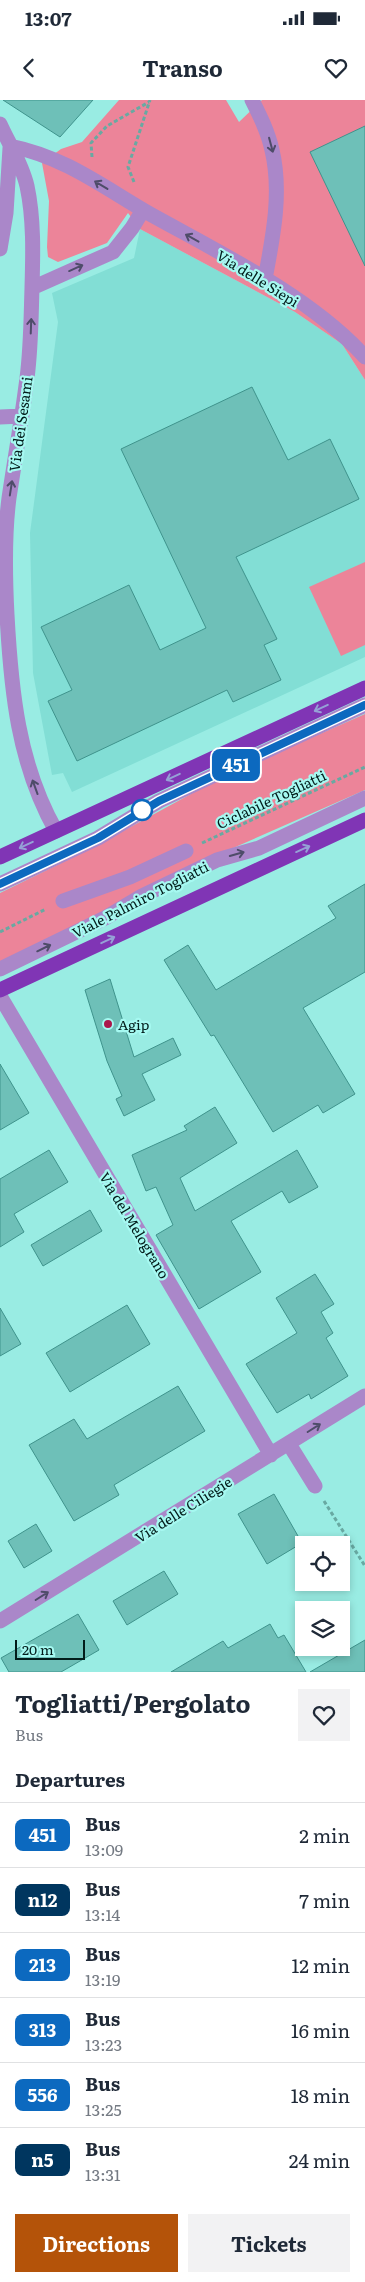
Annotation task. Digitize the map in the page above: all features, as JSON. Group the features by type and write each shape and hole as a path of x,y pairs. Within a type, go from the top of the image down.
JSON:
{"main road":[{"path":"0,857 365,688"},
{"name":"Viale Palmiro Togliatti","path":"0,990 365,820"}],"street":[{"path":"252,100 270,141 277,182 272,242 265,279"},
{"name":"Via dei Sesami","path":"0,124 24,175 30,201 32,226 30,352 9,501 6,537 6,596 11,670 15,710 28,767 40,802 56,830"},
{"path":"0,249 6,213 10,146"},
{"name":"Via delle Siepi","path":"10,146 28,149 57,160 265,279 345,334 365,357"},
{"path":"32,288 113,252 132,228 143,210"},
{"path":"0,417 22,416"},
{"path":"0,884 98,838 159,801 365,705"},
{"name":"Viale Palmiro Togliatti","path":"0,969 105,918 142,896 217,860 259,848 365,798"},
{"path":"63,901 130,877 186,850"},
{"name":"Via del Melograno","path":"0,996 271,1455"},
{"name":"Via delle Ciliegie","path":"0,1621 365,1396"},
{"path":"289,1444 315,1486"}],"path":[{"path":"94,180 91,143 107,126 149,101"},
{"path":"143,210 128,167 149,101"},
{"name":"Ciclabile Togliatti","path":"186,850 365,767"},
{"path":"0,932 63,901"},
{"path":"315,1486 365,1566"}],"shaded area":[{"path":"119,100 226,100 239,122 262,100 365,100 365,380 342,344 295,312 140,229 128,213 107,243 58,262 48,257 49,201 42,163 61,149 82,142"},
{"path":"140,229 295,312 342,344 365,380 365,657 72,792 63,773 52,775 33,673 30,533 58,322 52,293 134,258"},
{"path":"365,562 365,645 341,656 309,587"},
{"path":"365,714 365,790 224,852 0,963 0,893 92,848 222,777"}],"building":[{"path":"3,100 93,100 60,137"},
{"path":"365,126 365,266 310,152"},
{"path":"252,387 288,460 330,439 359,499 236,557 277,639 264,645 281,680 233,702 227,690 77,761 48,701 72,690 41,627 129,585 160,650 206,628 121,449"},
{"path":"365,884 365,972 303,1008 355,1094 323,1113 318,1105 273,1132 214,1035 211,1036 164,960 188,945 216,990 336,918 328,906"},
{"path":"110,979 134,1057 173,1038 181,1055 142,1074 155,1100 124,1116 116,1099 122,1096 107,1061 85,990"},
{"path":"0,1064 29,1113 0,1130"},
{"path":"215,1107 237,1143 180,1178 195,1211 297,1150 318,1187 289,1203 282,1191 231,1221 261,1272 199,1309 156,1235 173,1225 156,1187 146,1191 132,1155 187,1130 184,1126"},
{"path":"49,1150 68,1182 14,1214 24,1232 0,1247 0,1179"},
{"path":"90,1210 102,1231 43,1266 31,1245"},
{"path":"315,1274 334,1304 321,1312 333,1333 326,1338 348,1376 311,1399 309,1394 277,1413 246,1364 297,1333 276,1298"},
{"path":"127,1305 150,1344 70,1392 46,1353"},
{"path":"0,1308 21,1344 0,1356"},
{"path":"178,1386 205,1431 114,1485 119,1495 74,1521 29,1445 74,1419 87,1439"},
{"path":"274,1494 298,1536 295,1536 295,1547 267,1564 238,1514"},
{"path":"36,1524 52,1551 24,1568 8,1541"},
{"path":"164,1571 178,1594 127,1625 113,1601"},
{"path":"78,1614 99,1650 61,1672 9,1672 1,1658"},
{"path":"270,1624 278,1638 284,1635 306,1672 171,1672 223,1641 228,1648"},
{"path":"365,1640 365,1672 310,1672 338,1656 350,1656 350,1649"}],"bus line":[{"name":"451","path":"0,884 98,838 159,801 365,705"}],"place":[{"name":"Agip","path":"108,1024"}]}
